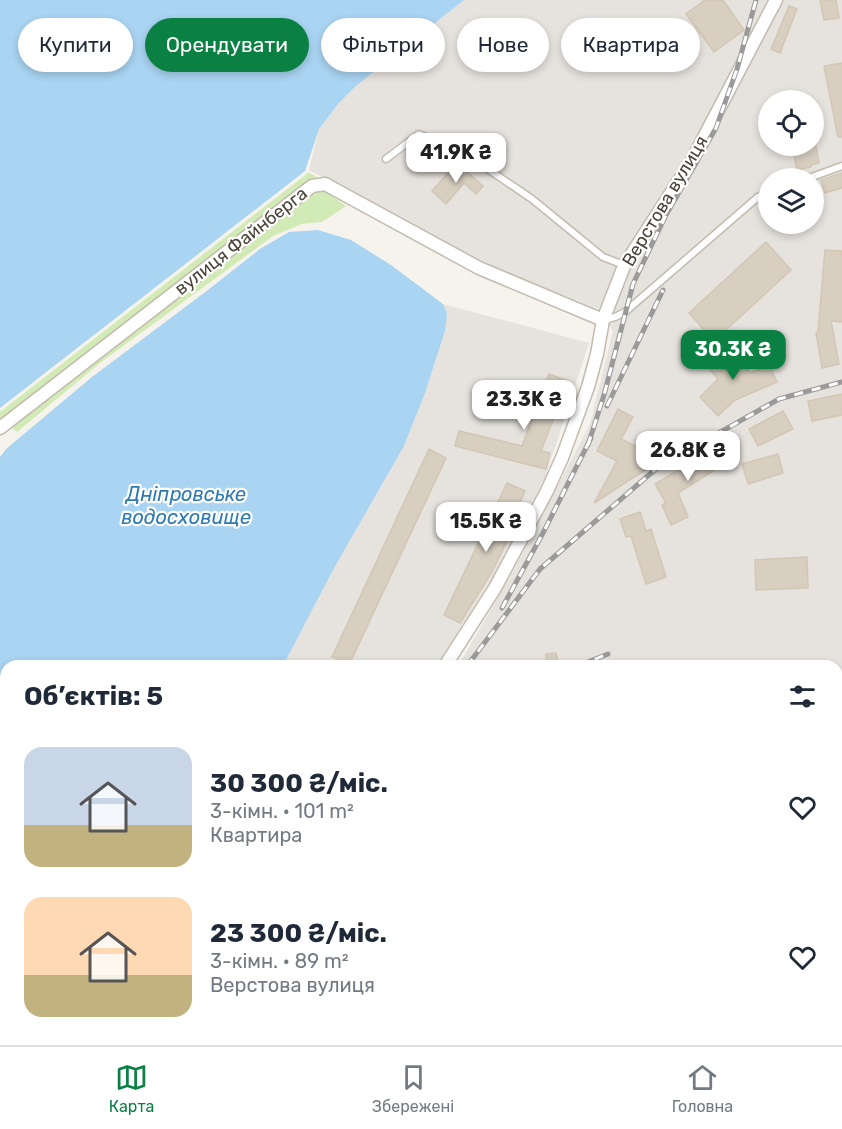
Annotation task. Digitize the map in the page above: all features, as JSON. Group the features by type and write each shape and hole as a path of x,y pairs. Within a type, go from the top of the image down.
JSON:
{"street":[{"name":"Верстова вулиця","path":"449,660 495,588 562,458 588,387 603,320 624,266 691,162 776,0"},
{"name":"вулиця Файнберга","path":"0,428 312,186 325,184 479,268 603,320"}],"lane":[{"path":"386,159 419,134 450,147 476,161 532,199 603,257 624,266"},
{"path":"824,173 842,166"},
{"path":"603,320 625,312 758,197"}],"shaded area":[{"path":"464,0 842,0 842,660 461,660 511,575 590,424 613,331 599,309 485,264 309,170 319,129 339,103 374,72 445,72 445,18 441,18"},
{"path":"443,304 589,343 545,478 495,573 441,660 286,660 333,570 404,446 425,393 445,331 447,314"}],"green space":[{"path":"308,173 316,176 315,181 0,429 0,412"},
{"path":"324,190 346,206 322,222 302,224 273,236 100,363 17,432 12,428 24,416 310,196"}],"water":[{"path":"0,0 464,0 441,18 321,18 321,72 374,72 339,103 319,129 305,171 0,408"},
{"name":"Дніпровське водосховище","path":"318,230 351,240 391,265 443,304 447,314 445,331 425,393 404,446 333,570 286,660 0,660 0,457 6,449 92,377 260,249 289,232"}],"building":[{"path":"705,0 723,0 744,30 714,52 700,33 700,18 689,18 686,14"},
{"path":"820,0 836,0 839,18 824,20"},
{"path":"789,6 797,9 780,53 771,49"},
{"path":"842,63 842,137 838,137 824,66"},
{"path":"794,156 818,156 819,163 811,167 797,168"},
{"path":"457,163 483,186 476,194 464,183 446,204 432,191"},
{"path":"842,173 842,188 825,193 824,179"},
{"path":"766,242 791,270 714,341 689,313"},
{"path":"825,250 842,251 842,322 831,321 839,364 822,368 816,333 818,332"},
{"path":"726,347 750,373 769,365 777,382 735,400 718,416 700,397 718,379 706,365"},
{"path":"549,374 568,381 541,451 550,453 546,469 455,446 459,431 522,446"},
{"path":"842,394 842,415 812,421 808,401"},
{"path":"618,409 633,417 621,439 641,449 655,435 669,449 653,465 594,503 617,461 597,451"},
{"path":"783,411 793,429 758,446 749,429"},
{"path":"720,445 729,461 678,493 688,517 671,525 662,505 666,503 655,484"},
{"path":"429,449 446,458 351,660 338,660 332,657"},
{"path":"778,454 783,473 748,484 742,464"},
{"path":"507,483 525,491 513,519 517,521 492,572 460,623 444,615"},
{"path":"640,512 646,531 651,529 666,577 646,584 631,536 626,537 620,519"},
{"path":"807,557 808,588 756,590 755,560"},
{"path":"556,653 557,660 547,660 546,654"}],"railway":[{"path":"588,445 604,395 633,284 666,215 716,128 737,69 756,0"},
{"path":"607,406 663,290"},
{"path":"472,660 540,569 657,468 779,399 842,382"},
{"path":"502,608 591,438"},
{"path":"593,660 608,654"}]}
